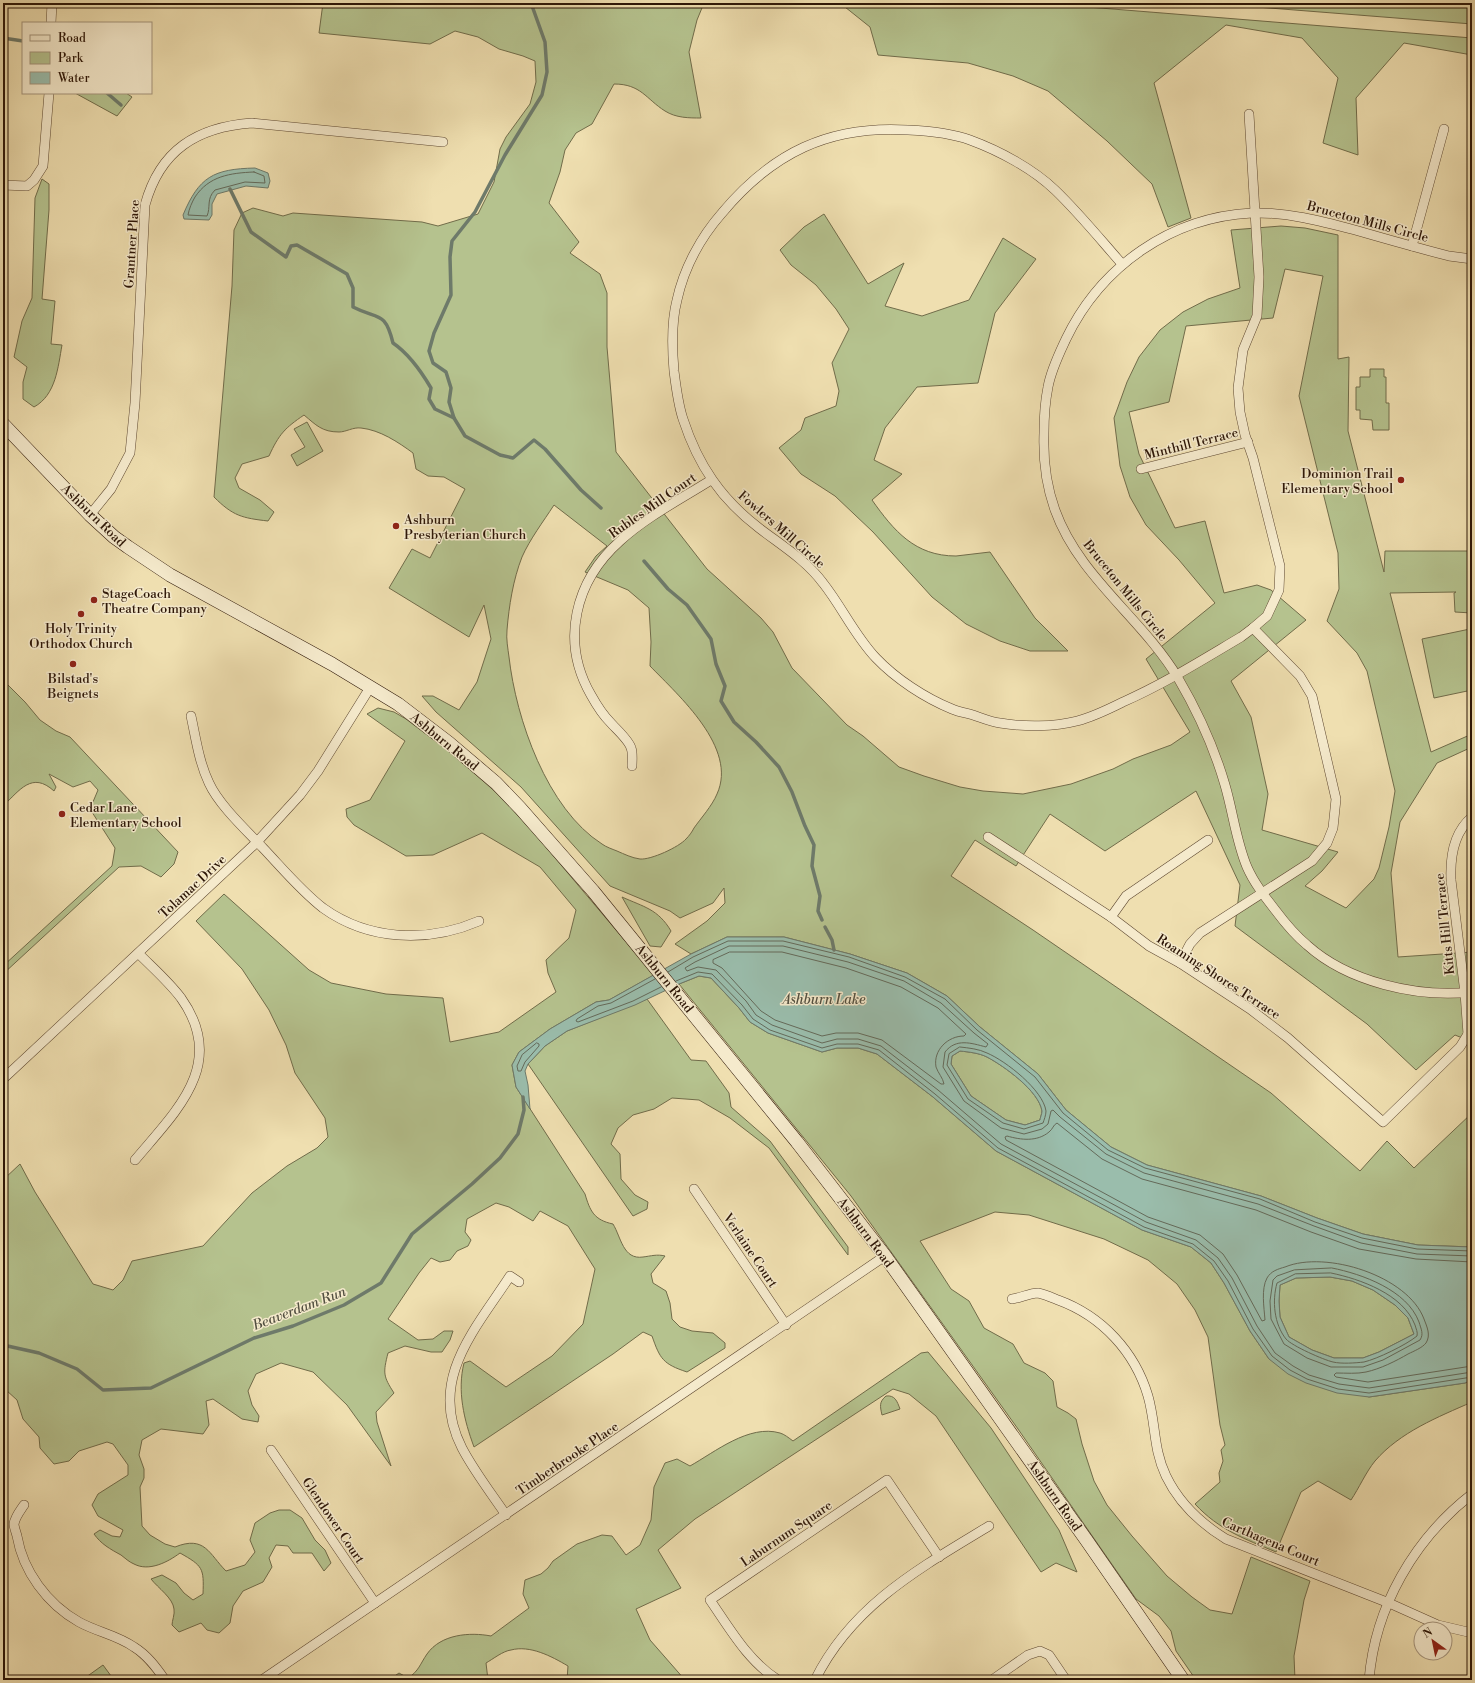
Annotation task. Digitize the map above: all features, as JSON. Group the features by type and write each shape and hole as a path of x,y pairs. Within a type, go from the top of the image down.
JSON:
{"main road":[{"name":"Ashburn Road","path":"3,424 90,515 119,541 170,575 371,686 426,725 496,783 520,808 593,891 682,999 792,1136 885,1256 1087,1541 1183,1680"}],"street":[{"path":"51,22 52,3"},
{"path":"3,185 27,186 34,180 43,166 49,94"},
{"name":"Fowlers Mill Circle","path":"1122,264 1054,189 1000,152 968,139 928,131 873,129 826,139 798,150 776,161 751,181 712,224 694,255 682,281 676,302 672,350 677,398 683,420 699,458 711,480 738,510 755,525 804,562 820,578 857,633 876,657 895,675 914,688 953,710 997,723 1051,725 1077,721 1104,711 1148,691 1177,675 1253,628 1267,616 1279,590 1280,566 1240,412 1238,388 1243,350 1257,316 1258,301 1255,213 1249,114"},
{"name":"Grantner Place","path":"90,515 111,489 130,453 135,403 145,205 151,186 168,159 189,141 213,129 231,124 252,123 443,142"},
{"path":"1412,246 1444,129"},
{"name":"Bruceton Mills Circle","path":"1469,993 1423,992 1383,985 1336,966 1308,946 1285,922 1262,894 1245,861 1214,748 1177,675 1139,625 1097,580 1080,559 1054,509 1044,462 1044,413 1048,386 1056,358 1074,322 1090,299 1122,264 1149,245 1176,232 1207,221 1231,215 1255,213 1306,217 1449,256 1472,259"},
{"name":"Minthill Terrace","path":"1141,469 1248,442"},
{"name":"Rubles Mill Court","path":"632,766 631,748 597,705 587,688 577,660 574,638 576,617 581,598 589,579 600,562 621,540 651,518 711,480"},
{"path":"1180,963 1190,944 1200,933 1312,861 1327,843 1333,828 1336,799 1312,696 1300,676 1253,628"},
{"name":"Tolamac Drive","path":"3,1079 139,954 257,842 300,795 314,777 371,686"},
{"path":"191,716 202,768 209,785 218,799 307,894 324,908 342,919 361,927 388,934 423,936 463,928 479,921"},
{"name":"Kitts Hill Terrace","path":"1470,1035 1469,993 1450,880 1450,867 1452,854 1461,831 1472,818"},
{"name":"Roaming Shores Terrace","path":"988,837 1111,917 1149,946 1180,963 1250,1009 1288,1038 1383,1122 1460,1047 1470,1035"},
{"path":"1111,917 1126,896 1208,840"},
{"path":"135,1160 182,1103 190,1091 197,1072 199,1052 197,1032 190,1012 180,997 139,954"},
{"name":"Verlaine Court","path":"694,1189 786,1325"},
{"name":"Timberbrooke Place","path":"262,1680 786,1325 885,1256"},
{"path":"506,1515 462,1449 455,1432 451,1414 450,1394 456,1364 462,1349 510,1276 519,1282"},
{"name":"Carthagena Court","path":"1012,1299 1039,1293 1064,1302 1094,1319 1119,1342 1134,1363 1145,1387 1156,1447 1166,1475 1182,1502 1204,1524 1226,1539 1389,1603 1438,1624 1472,1633"},
{"name":"Glendower Court","path":"271,1450 375,1603"},
{"name":"Laburnum Square","path":"778,1680 764,1671 744,1650 710,1600 887,1480 939,1556"},
{"path":"1369,1680 1376,1640 1389,1603 1403,1573 1424,1541 1446,1516 1472,1494"},
{"path":"24,1505 17,1515 14,1524 24,1561 36,1583 63,1611 78,1622 120,1639 135,1647 149,1659 165,1680"},
{"path":"815,1680 844,1636 866,1610 891,1589 939,1556 989,1526"},
{"path":"992,1680 1028,1655 1040,1651 1049,1656 1066,1680"}],"green space":[{"path":"323,3 704,3 697,20 689,52 701,118 687,118 674,115 665,111 637,89 614,84 592,124 576,133 565,150 560,172 549,203 579,242 570,253 600,274 607,293 607,347 616,452 707,569 761,618 773,632 792,668 847,725 863,736 899,767 960,787 983,791 1023,794 1071,784 1113,769 1133,759 1171,745 1190,732 1146,659 1215,603 1179,560 1146,525 1130,497 1120,466 1114,418 1127,382 1139,357 1160,330 1183,312 1208,299 1240,288 1231,230 1281,226 1305,228 1338,235 1338,359 1349,357 1348,431 1384,572 1385,551 1472,551 1472,613 1455,612 1454,593 1456,592 1390,593 1431,752 1472,734 1472,747 1437,763 1400,822 1391,873 1398,957 1472,952 1472,1042 1455,1035 1416,1070 1367,1024 1235,926 1240,885 1196,791 1105,851 1050,814 1016,866 975,840 951,876 1033,930 1271,1093 1360,1171 1387,1141 1414,1168 1472,1113 1472,1247 1418,1245 1363,1234 1261,1196 1147,1165 1111,1147 1066,1110 1038,1074 980,1027 947,996 907,973 850,954 784,937 727,937 691,954 675,944 707,921 725,903 724,888 713,903 680,918 670,911 610,886 521,787 436,712 422,696 433,696 459,710 477,682 491,639 484,605 469,637 389,588 412,549 430,558 465,489 444,477 428,476 416,469 413,453 382,434 361,428 355,428 342,432 328,431 312,422 304,415 283,432 269,456 242,464 235,478 239,488 260,500 274,512 268,521 251,519 238,515 214,497 232,286 234,230 242,213 253,208 283,216 293,213 422,222 438,226 478,214 494,182 500,149 506,137 530,104 536,82 535,61 499,49 478,37 455,31 430,44 319,33","holes":["1285,269 1323,276 1299,396 1338,553 1339,589 1327,621 1357,653 1367,671 1395,791 1389,827 1379,868 1374,879 1346,908 1305,886 1322,871 1338,852 1262,830 1268,794 1251,717 1231,681 1306,620 1271,590 1257,585 1224,593 1205,521 1175,528 1139,454 1129,412 1169,402 1186,326 1273,318","554,505 607,546 596,556 585,572 628,590 649,608 651,642 650,666 676,692 702,724 713,741 719,759 721,777 717,794 689,835 677,846 645,859 628,856 602,844 582,828 565,809 550,786 538,761 527,734 519,707 513,681 507,640 510,602 516,575 525,550"]},
{"path":"836,3 1038,3 1472,38 1472,55 1404,43 1356,98 1358,155 1323,143 1338,78 1302,38 1226,25 1154,83 1191,218 1168,227 1152,184 1107,141 1048,91 1013,76 968,63 878,55 870,27 845,7"},
{"path":"1206,3 1472,3 1472,24"},
{"path":"77,94 128,94 132,97 117,116"},
{"path":"42,179 49,184 49,210 42,299 55,301 51,344 62,345 55,380 47,395 34,407 23,399 23,382 27,367 14,357 22,321 32,298 35,198"},
{"path":"824,214 868,284 904,263 885,306 922,316 969,300 1003,238 1036,259 995,313 978,383 917,387 885,428 874,460 902,474 872,500 897,531 907,540 929,552 956,556 990,552 1035,618 1068,651 1030,651 1000,641 966,624 932,597 873,532 835,496 801,474 779,448 801,430 805,418 836,406 839,391 832,363 849,329 836,309 816,285 791,265 780,250 804,227"},
{"path":"1370,369 1384,369 1384,377 1386,377 1386,403 1389,403 1389,430 1373,430 1372,420 1360,419 1360,410 1356,410 1356,387 1360,387 1360,377 1370,377"},
{"path":"307,422 323,451 297,466 291,455 305,447 294,429"},
{"path":"1470,629 1472,637 1472,690 1434,698 1422,639"},
{"path":"3,680 25,702 40,720 56,731 70,737 178,852 174,864 161,877 141,866 119,867 3,974 3,966 112,866 115,848 90,809 98,790 90,781 73,787 49,774 56,787 54,791 46,785 33,783 21,789 3,806"},
{"path":"378,708 394,712 406,719 451,753 499,795 534,833 654,975 609,1000 596,1002 550,1029 519,1052 512,1065 516,1087 585,1194 594,1214 601,1220 613,1224 624,1246 631,1255 636,1257 657,1255 665,1256 651,1274 653,1283 666,1291 670,1303 672,1319 680,1327 692,1331 713,1333 725,1343 725,1348 687,1372 667,1363 657,1350 652,1336 643,1332 613,1354 474,1447 467,1426 461,1395 464,1363 470,1361 506,1387 552,1356 583,1324 595,1269 568,1226 540,1211 533,1221 509,1207 496,1203 467,1219 465,1232 471,1240 468,1246 457,1251 450,1260 440,1262 431,1258 388,1319 418,1340 433,1339 444,1331 453,1331 450,1340 442,1352 431,1352 405,1346 388,1353 385,1365 385,1374 394,1393 376,1412 377,1422 391,1466 347,1405 313,1372 281,1363 256,1374 248,1391 252,1405 259,1416 258,1422 242,1419 213,1399 206,1401 209,1425 203,1434 161,1429 142,1440 139,1455 144,1469 144,1478 140,1487 142,1526 150,1535 165,1544 175,1547 193,1543 200,1545 210,1553 226,1571 245,1565 255,1552 250,1540 255,1523 270,1513 279,1510 290,1510 302,1518 315,1540 325,1550 331,1563 324,1571 312,1553 293,1553 288,1546 276,1545 269,1558 272,1567 263,1582 243,1591 233,1606 230,1623 219,1633 207,1630 201,1623 179,1632 172,1625 174,1611 171,1601 151,1579 162,1575 176,1583 184,1593 193,1600 203,1594 203,1578 198,1565 180,1553 170,1560 158,1565 146,1567 140,1566 130,1562 106,1546 94,1534 100,1530 112,1536 120,1537 123,1530 98,1516 92,1505 98,1494 128,1475 128,1465 113,1444 107,1442 79,1451 69,1461 54,1464 40,1448 39,1437 23,1419 17,1400 6,1390 3,1390 3,1180 20,1164 35,1192 93,1284 113,1290 123,1280 132,1261 203,1246 252,1193 287,1166 317,1148 328,1137 325,1118 295,1073 286,1045 269,1010 242,969 196,921 224,894 309,970 331,983 386,994 443,998 450,1042 499,1032 556,992 548,973 546,960 569,938 576,910 540,867 482,833 433,855 406,856 354,825 347,817 346,809 370,800 405,741 367,714"},
{"path":"622,897 644,906 656,913 666,924 671,931 661,947 650,946"},
{"path":"699,976 711,978 750,1022 768,1033 822,1052 837,1048 858,1048 877,1054 933,1097 996,1151 1142,1230 1191,1247 1211,1263 1224,1283 1250,1331 1269,1359 1369,1397 1465,1383 1472,1380 1472,1402 1420,1426 1396,1442 1375,1461 1351,1500 1318,1481 1301,1492 1276,1552 1233,1533 1213,1521 1195,1504 1220,1482 1219,1473 1223,1461 1221,1450 1225,1445 1220,1425 1208,1337 1195,1310 1177,1284 1148,1260 1104,1239 1029,1215 995,1212 920,1241 951,1289 969,1301 984,1328 1013,1344 1024,1363 1045,1373 1053,1381 1057,1407 1076,1419 1082,1444 1094,1481 1107,1505 1167,1576 1210,1610 1232,1614 1251,1557 1310,1581 1304,1600 1294,1656 1295,1680 1196,1680 1176,1651 1171,1631 1159,1616 1136,1599 1018,1429 851,1196 679,984"},
{"path":"647,999 691,1060 706,1061 729,1093 731,1107 770,1141 848,1247 848,1255 769,1148 730,1118 699,1100 672,1098 654,1109 633,1115 618,1128 611,1144 620,1154 621,1179 635,1195 648,1202 647,1209 633,1216 528,1064 545,1046 567,1031"},
{"path":"960,1051 987,1057 1020,1080 1035,1095 1039,1103 1042,1111 1040,1120 1025,1125 1006,1120 971,1096 951,1064 952,1056"},
{"path":"1330,1277 1352,1281 1373,1290 1395,1305 1408,1318 1414,1334 1379,1352 1363,1358 1334,1358 1312,1350 1289,1337 1280,1317 1280,1285 1296,1278"},
{"path":"928,1352 991,1428 1059,1530 1077,1572 1056,1563 1041,1572 936,1416 909,1394 893,1389 695,1519 658,1550 681,1588 636,1609 650,1640 685,1680 567,1680 568,1666 540,1652 518,1649 498,1655 486,1663 488,1680 389,1680 399,1673 408,1678 417,1670 433,1647 448,1638 474,1634 491,1636 529,1608 523,1594 525,1580 541,1574 553,1561 577,1544 602,1535 612,1536 626,1555 640,1545 651,1520 654,1487 665,1463 677,1459 690,1466 721,1447 756,1432 768,1431 780,1433 793,1441 921,1353"},
{"path":"886,1396 892,1396 897,1401 900,1409 882,1415 881,1404 882,1400"},
{"path":"103,1665 114,1680 82,1680"}],"water":[{"path":"255,168 268,173 270,181 268,188 246,186 217,194 212,204 212,215 209,220 184,219 183,215 195,192 209,178 228,170"},
{"name":"Ashburn Lake","path":"727,937 784,937 850,954 907,973 947,996 980,1027 1038,1074 1066,1110 1111,1147 1147,1165 1261,1196 1363,1234 1418,1245 1472,1247 1472,1380 1465,1383 1369,1397 1337,1393 1306,1383 1288,1374 1269,1359 1250,1331 1224,1283 1211,1263 1191,1247 1142,1230 996,1151 933,1097 877,1054 858,1048 837,1048 822,1052 768,1033 750,1022 711,978 699,976 679,984 635,1005 567,1031 545,1046 528,1064 525,1071 530,1109 516,1087 512,1065 519,1052 550,1029 596,1002 609,1000 691,954","holes":["960,1051 987,1057 1020,1080 1035,1095 1042,1111 1040,1120 1025,1125 1006,1120 971,1096 951,1064 952,1056","1330,1277 1352,1281 1373,1290 1395,1305 1408,1318 1414,1334 1379,1352 1363,1358 1334,1358 1312,1350 1289,1337 1280,1317 1280,1285 1296,1278"]}],"waterway":[{"path":"531,3 545,42 547,72 542,95 505,155 475,212 452,241 450,257 451,295 434,333 429,351 433,363 446,372 451,388 449,402 454,418 465,436 500,455 513,458 534,440 545,449 581,490 601,508"},
{"path":"3,38 22,41"},
{"path":"108,94 121,105"},
{"path":"230,189 251,232 286,257 291,246 297,245 347,274 353,288 353,307 379,318 387,325 393,343 399,347 414,363 431,388 429,399 435,409 454,418"},
{"path":"644,561 668,589 687,605 711,639 716,664 725,686 721,701 734,722 756,742 779,767 792,792 814,845 812,866 820,896 818,911 822,920"},
{"path":"825,927 832,940 834,950"},
{"name":"Beaverdam Run","path":"3,1345 39,1353 77,1369 103,1390 151,1388 254,1338 293,1326 344,1305 381,1283 412,1234 472,1184 500,1158 518,1134 524,1110 523,1097"}],"place":[{"name":"Dominion Trail Elementary School","path":"1401,480"},
{"name":"Ashburn Presbyterian Church","path":"396,526"},
{"name":"StageCoach Theatre Company","path":"94,600"},
{"name":"Holy Trinity Orthodox Church","path":"81,614"},
{"name":"Bilstad's Beignets","path":"73,664"},
{"name":"Cedar Lane Elementary School","path":"62,814"}]}
